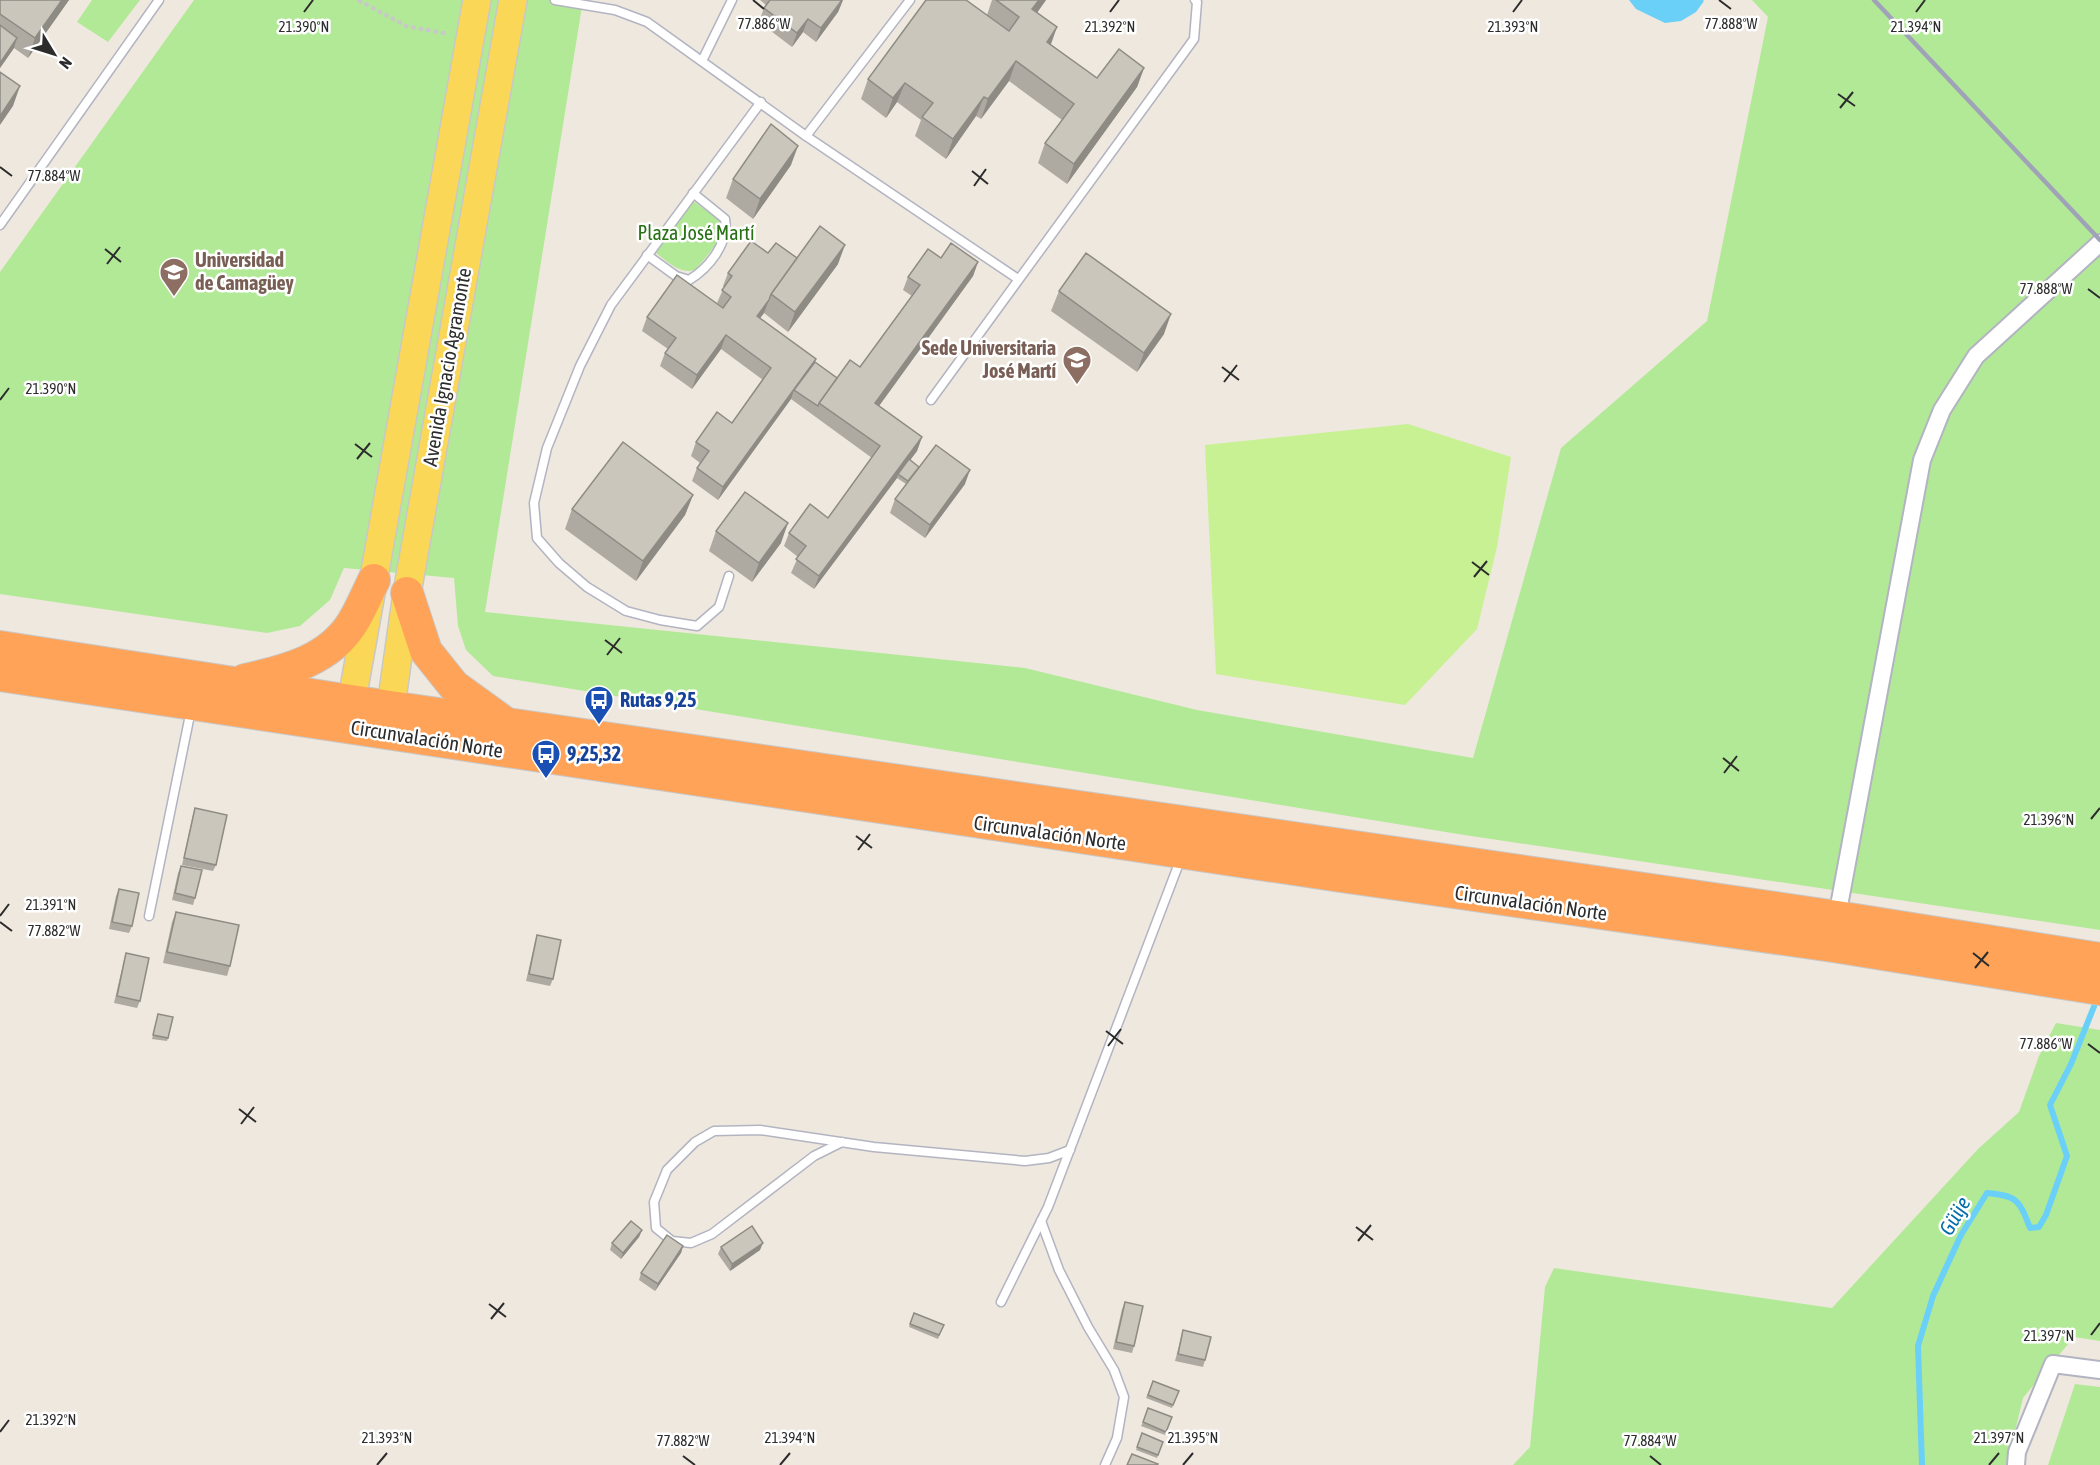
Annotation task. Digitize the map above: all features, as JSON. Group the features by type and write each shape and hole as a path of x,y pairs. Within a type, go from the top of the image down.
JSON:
{"highway":[{"path":"232,683 274,673 315,659 337,641 352,624 374,580"},
{"path":"407,593 426,651 454,686 507,724"},
{"name":"Circunvalación Norte","path":"0,647 232,683 350,714"},
{"name":"Circunvalación Norte","path":"0,675 192,704 350,714 1184,852 1835,932"},
{"name":"Circunvalación Norte","path":"389,720 507,724 2091,973"}],"main road":[{"name":"Avenida Ignacio Agramonte","path":"350,714 477,0"},
{"name":"Avenida Ignacio Agramonte","path":"389,720 407,593 513,0"}],"street":[{"path":"1835,932 1922,460 1942,410 1976,356 2100,243"},
{"path":"2016,1465 2017,1452 2053,1364 2100,1370"}],"lane":[{"path":"0,225 159,0"},
{"path":"555,0 615,10 647,22 806,136 1018,279"},
{"path":"702,61 732,0"},
{"path":"806,136 910,0"},
{"path":"931,400 1194,39 1197,2 1195,0"},
{"path":"729,576 719,607 697,626 660,620 626,610 587,587 559,563 537,538 534,503 548,448 580,366 611,304 761,102"},
{"path":"647,255 676,276 689,280 699,274 724,243 727,231 725,219 693,193"},
{"path":"149,916 192,704"},
{"path":"1001,1302 1041,1221 1070,1150 1184,852"},
{"path":"842,1142 814,1156 712,1234 691,1243 672,1241 656,1228 654,1202 667,1170 695,1142 714,1131 760,1130 842,1142 874,1147 1025,1161 1049,1158 1070,1150"},
{"path":"1041,1221 1059,1270 1088,1327 1114,1370 1124,1397 1117,1438 1105,1465"}],"path":[{"path":"358,0 406,26 449,34 451,23"}],"green space":[{"path":"92,0 140,0 108,42 77,22"},
{"path":"194,0 583,0 485,612 1025,668 1197,710 1473,758 1561,448 1707,321 1768,17 1752,0 2100,0 2100,930 1458,834 493,676 466,650 458,626 454,578 344,568 330,600 300,626 267,633 0,594 0,272"},
{"name":"Plaza José Martí","path":"693,201 721,221 721,228 717,242 695,270 684,271 656,253"},
{"path":"1408,424 1511,457 1497,547 1477,629 1405,705 1216,674 1205,445"},
{"path":"2056,1023 2100,1030 2100,1341 2074,1337 2023,1398 2007,1465 1513,1465 1530,1447 1545,1287 1554,1268 1832,1308 1978,1149 2019,1112 2039,1056"},
{"path":"2075,1384 2100,1387 2100,1465 2048,1465"}],"water":[{"path":"1629,0 1704,1 1696,12 1681,21 1665,23 1636,9"}],"building":[{"path":"0,0 62,0 35,38 0,14"},
{"path":"770,0 842,0 821,28 808,19 797,33 764,8"},
{"path":"926,0 966,0 1009,31 1019,17 996,0 1039,0 1032,9 1057,27 1047,42 1097,78 1119,49 1144,68 1074,164 1045,143 1074,104 1016,61 988,99 984,97 953,139 922,117 933,103 905,83 893,98 868,79"},
{"path":"0,25 17,38 0,63"},
{"path":"0,72 20,86 0,116"},
{"path":"771,124 798,146 760,199 733,179"},
{"path":"820,226 845,245 795,312 771,294"},
{"path":"751,241 768,253 776,243 797,258 757,316 816,359 723,487 697,468 709,451 696,442 717,412 732,423 771,368 726,335 697,375 665,353 676,338 647,317 677,275 723,308 731,297 722,290 732,276 728,273"},
{"path":"951,243 978,262 875,403 922,437 819,576 796,559 806,546 789,533 810,504 828,518 880,446 819,403 850,360 860,367 920,285 908,277 928,249 941,258"},
{"path":"1086,253 1171,314 1144,353 1059,291"},
{"path":"815,362 837,378 818,406 794,390"},
{"path":"623,442 693,495 643,561 572,509"},
{"path":"936,445 970,470 930,525 895,499"},
{"path":"909,459 919,467 908,481 898,474"},
{"path":"745,492 788,523 759,563 716,531"},
{"path":"195,808 227,815 216,865 184,858"},
{"path":"181,866 202,870 195,898 175,893"},
{"path":"119,889 139,893 132,926 112,922"},
{"path":"176,912 239,925 230,966 167,952"},
{"path":"537,935 561,940 553,979 529,974"},
{"path":"126,953 149,958 140,1001 117,996"},
{"path":"158,1014 173,1017 168,1038 153,1035"},
{"path":"631,1221 642,1230 623,1253 612,1243"},
{"path":"752,1226 763,1243 732,1264 721,1247"},
{"path":"667,1235 683,1246 658,1284 641,1273"},
{"path":"1125,1302 1143,1306 1134,1346 1116,1342"},
{"path":"914,1313 944,1325 939,1335 910,1324"},
{"path":"1183,1330 1211,1337 1205,1360 1178,1354"},
{"path":"1153,1381 1179,1391 1173,1405 1148,1395"},
{"path":"1148,1408 1172,1417 1166,1432 1143,1422"},
{"path":"1142,1433 1163,1442 1158,1455 1137,1447"},
{"path":"1132,1454 1158,1464 1127,1465"}],"waterway":[{"name":"Güije","path":"1922,1465 1918,1346 1933,1296 1961,1235 1987,1193 2005,1196 2016,1201 2030,1228 2039,1227 2046,1215 2067,1156 2050,1105 2071,1064 2097,999"}],"railway":[{"path":"1874,0 2100,240"}],"place":[{"name":"Universidad de Camagüey","path":"174,298"},
{"name":"Sede Universitaria José Martí","path":"1077,386"},
{"name":"Rutas 9,25","path":"599,726"},
{"name":"9,25,32","path":"546,780"}]}
